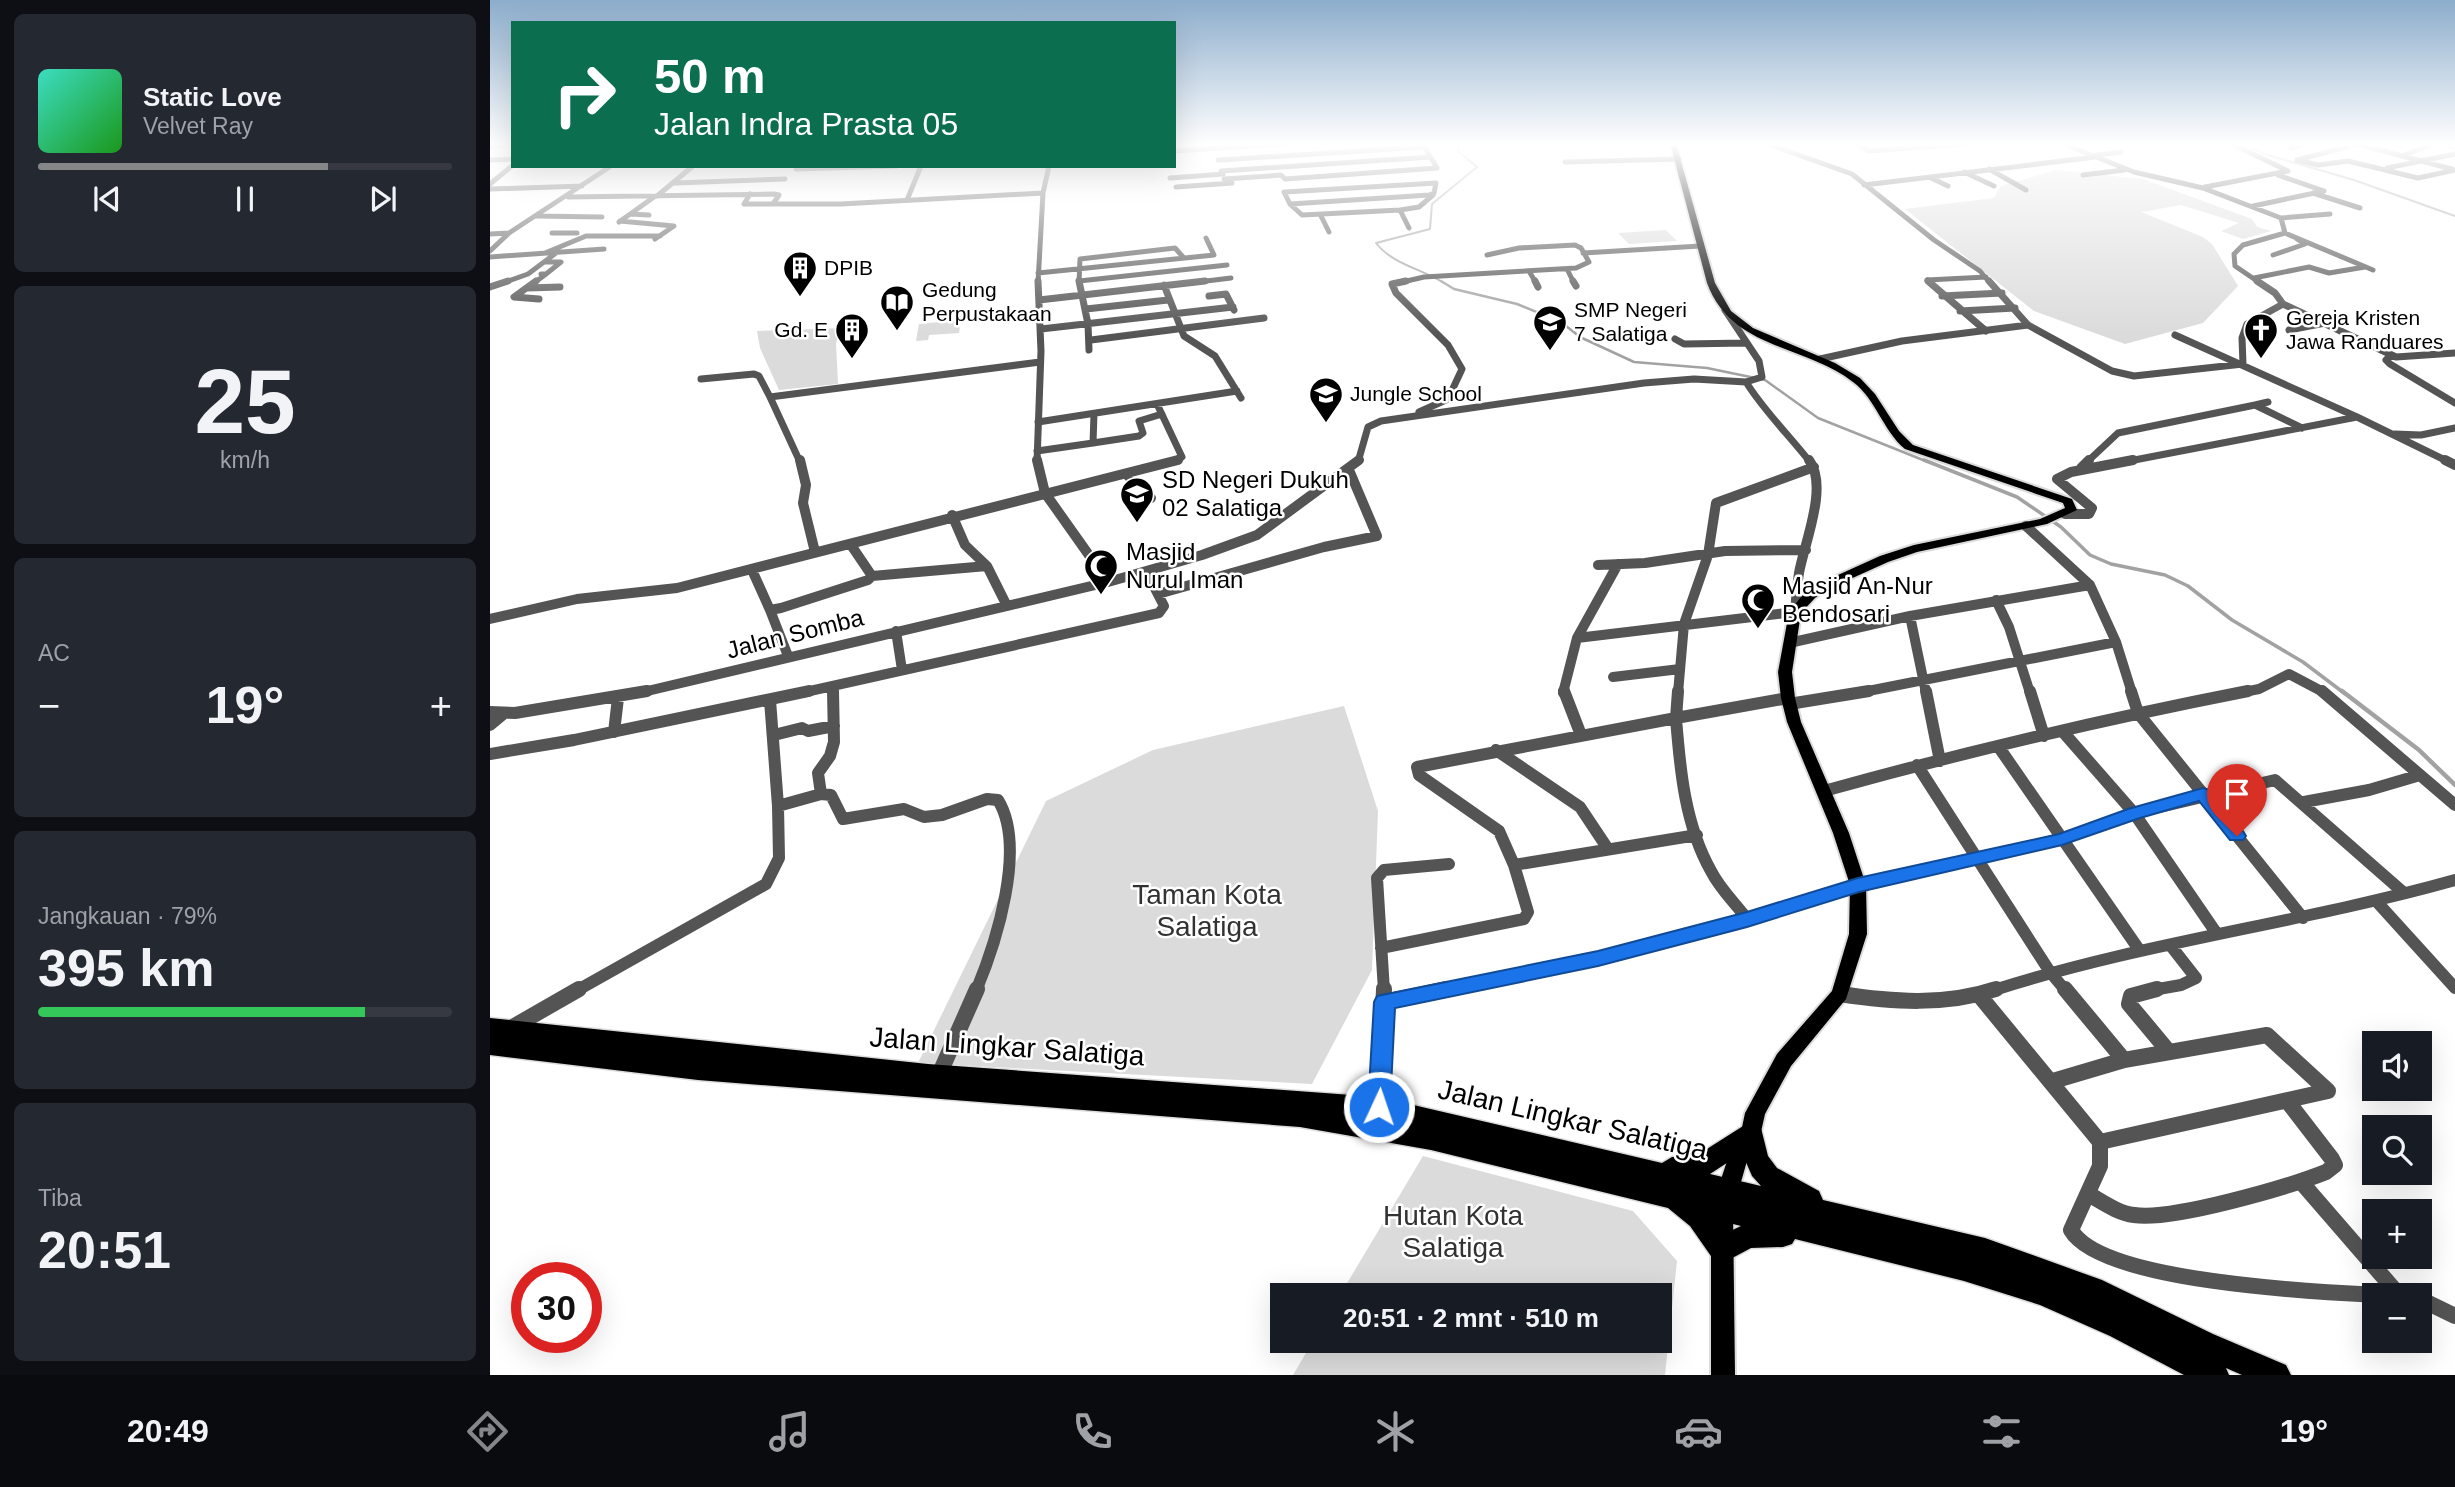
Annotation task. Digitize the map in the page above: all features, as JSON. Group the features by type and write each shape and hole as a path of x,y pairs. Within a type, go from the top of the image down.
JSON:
{"highway":[{"name":"Jalan Lingkar Salatiga","path":"496,1034 698,1070 949,1080 1379,1107 1627,1164 1870,1245 1964,1268 2043,1293 2120,1326 2214,1375"},
{"name":"Jalan Lingkar Salatiga","path":"949,1080 1300,1116 1431,1139 1636,1190 1726,1199 1854,1217 1985,1251 2034,1267 2102,1293 2203,1344 2276,1375"},
{"path":"1627,1164 1682,1168 1704,1166 1751,1132 1754,1158 1769,1177 1787,1190 1854,1217"},
{"path":"1636,1190 1691,1210 1723,1250 1744,1236 1760,1233 1870,1245"}],"main road":[{"path":"1688,207 1710,286 1725,310 1751,331 1820,359 1869,390 1900,440 1909,447 2065,511"},
{"path":"1723,1375 1723,1250 1726,1199 1737,1161 1751,1132 1755,1113 1790,1050 1840,993 1858,934 1858,885 1788,701 1785,672 1796,612 1810,595 1822,587 1884,559 1914,549 2035,524 2065,511"}],"street":[{"path":"492,252 509,233 551,207"},
{"path":"598,233 640,207"},
{"path":"1043,207 1038,273 1041,329 1037,451 1045,493 1108,582"},
{"path":"1293,207 1302,215 1321,215 1418,207"},
{"path":"1345,207 1346,214"},
{"path":"1893,207 1986,277 2028,325 2124,376 2243,364"},
{"path":"2256,207 2281,218 2330,214"},
{"path":"564,217 577,209"},
{"path":"1400,210 1409,228"},
{"path":"1369,212 1374,222"},
{"path":"631,214 649,215"},
{"path":"1321,215 1329,232"},
{"path":"537,216 602,217"},
{"path":"2281,218 2283,234"},
{"path":"613,225 674,226 650,243"},
{"path":"490,234 509,233"},
{"path":"552,233 583,233 579,236"},
{"path":"545,253 560,243 598,233 660,236"},
{"path":"2273,254 2305,244 2283,234"},
{"path":"2372,270 2283,234 2237,248 2235,265 2275,293 2283,304 2391,355 2401,358 2455,353"},
{"path":"1038,273 1214,255 1206,238"},
{"path":"1407,417 1446,400 1462,369 1455,351 1392,288 1397,282 1424,277 1497,273 1529,271 1567,269 1589,264 1575,245 1518,248 1487,255 1497,273"},
{"path":"1583,253 1700,246"},
{"path":"1089,349 1091,340 1079,281 1082,259 1109,251 1175,248 1184,258"},
{"path":"492,252 556,253 604,249"},
{"path":"490,287 528,274 556,253"},
{"path":"539,299 514,298 561,262 544,262"},
{"path":"1133,264 1140,288"},
{"path":"2338,264 2352,269"},
{"path":"1079,281 1227,265"},
{"path":"2283,265 2295,270"},
{"path":"2254,278 2306,266 2329,273 2365,267"},
{"path":"1567,269 1576,286"},
{"path":"1529,271 1538,287"},
{"path":"528,274 546,274"},
{"path":"1986,277 1927,280 1942,296 1986,331"},
{"path":"1039,300 1231,278"},
{"path":"1202,281 1214,309"},
{"path":"1038,422 1239,395 1215,356 1184,336 1173,314 1164,285"},
{"path":"527,288 559,287"},
{"path":"1942,296 2002,293"},
{"path":"1209,296 1226,294 1241,321"},
{"path":"1086,309 1168,300"},
{"path":"2243,364 2240,334 2244,325 2283,304"},
{"path":"1041,329 1233,307"},
{"path":"1960,311 2015,308"},
{"path":"1158,594 1324,547 1377,536 1349,470 1358,461 1368,426 1407,417 1684,379 1754,379 1763,373 1759,360 1725,310"},
{"path":"1091,340 1265,318"},
{"path":"2289,330 2325,323"},
{"path":"1820,359 1902,341 2028,325"},
{"path":"2175,335 2243,364 2455,465"},
{"path":"1675,339 1684,344 1746,343"},
{"path":"2391,355 2386,360 2389,364 2455,403"},
{"path":"770,397 1040,362"},
{"path":"701,379 754,374 759,376 801,463 806,485 803,503 815,552"},
{"path":"1577,638 1796,612 1800,572 1815,508 1814,467 1785,430 1758,403 1754,379"},
{"path":"2078,471 2118,433 2268,402"},
{"path":"490,619 580,598 677,588 851,545 952,515 1126,474 1182,457 1157,404"},
{"path":"2255,405 2302,428"},
{"path":"1093,443 1094,414"},
{"path":"1037,451 1139,436 1143,433 1139,421 1162,414"},
{"path":"2065,511 2079,516 2089,514 2092,508 2058,483 2057,479 2062,476 2357,417"},
{"path":"2393,435 2430,434 2455,428"},
{"path":"1747,919 1711,872 1697,835 1679,762 1676,718 1684,624 1708,555 1716,503 1814,467"},
{"name":"Jalan Somba","path":"490,712 502,715 618,698 1147,573 1253,537 1349,470"},
{"path":"1126,474 1151,498"},
{"path":"952,515 965,545 987,566 1007,606"},
{"path":"2035,524 2090,585 2116,642 2138,713 2303,918"},
{"path":"851,545 872,576"},
{"path":"1598,565 1726,551 1806,550"},
{"path":"1581,735 1563,695 1577,638 1618,564"},
{"path":"770,610 862,583 872,576 987,566"},
{"path":"752,570 788,656"},
{"path":"490,754 771,700 1158,613 1164,607 1147,573"},
{"path":"1789,643 1910,616 2090,585"},
{"path":"1996,600 2044,736"},
{"path":"1910,616 1940,761"},
{"path":"897,631 902,670"},
{"path":"1381,948 1524,919 1528,912 1514,865 1499,831 1419,775 1417,767 1676,718 1923,684 2021,665 2116,642"},
{"path":"1613,677 1680,669"},
{"path":"1824,791 1917,765 2064,733 2138,713 2259,689 2284,675 2294,674 2339,705 2455,805"},
{"path":"821,794 818,771 832,752 833,686"},
{"path":"614,732 618,698"},
{"path":"496,1034 766,884 777,870 780,856 771,700"},
{"path":"490,725 502,715"},
{"path":"775,734 802,728 808,731 834,726"},
{"path":"2064,733 2134,813 2217,934"},
{"path":"1998,746 2140,951"},
{"path":"1496,750 1580,807 1608,849"},
{"path":"1917,765 2050,972 2124,1060"},
{"path":"2304,802 2369,790 2420,775"},
{"path":"1385,1002 1598,958 1747,919 1858,885 2062,839 2134,813 2203,794 2274,780 2284,784 2404,893"},
{"path":"778,806 821,794 831,795 846,820 904,808 924,817 942,815 987,799 998,800 1006,811 1010,849 986,965 949,1080"},
{"path":"1514,865 1697,835"},
{"path":"1379,1107 1385,1002 1379,873 1449,864"},
{"path":"1840,993 1896,1003 1979,995 2050,972 2217,934 2377,902 2455,880"},
{"path":"2377,902 2455,988"},
{"path":"2169,1052 2129,1004 2132,996 2137,993 2181,985 2196,978 2195,973 2171,946"},
{"path":"1979,995 2053,1081 2100,1142 2102,1158 2090,1195 2077,1209 2071,1230 2084,1246 2147,1268 2238,1288 2362,1294"},
{"path":"2053,1081 2124,1060 2267,1035 2328,1091 2100,1142"},
{"path":"2090,1195 2116,1209 2143,1216 2302,1183 2329,1172 2335,1165 2288,1102"},
{"path":"2302,1183 2389,1283"},
{"path":"2432,1305 2455,1316"}],"green space":[{"path":"2169,207 2141,212 2203,237 2212,244 2238,286 2203,323 2125,344 2034,311 1905,209"},
{"path":"2188,207 2220,207 2252,219 2257,227 2271,231 2243,239 2221,231 2239,223"},
{"path":"1666,230 1677,241 1629,244 1618,233"},
{"path":"961,320 959,333 929,335 928,340 916,341 919,324"},
{"path":"843,328 836,343 838,384 779,390 760,348 757,331"},
{"name":"Taman Kota Salatiga","path":"1344,706 1378,811 1372,970 1312,1084 918,1063 1046,801 1153,750"},
{"name":"Hutan Kota Salatiga","path":"1423,1156 1633,1211 1677,1261 1672,1308 1672,1283 1347,1283"},
{"name":"Hutan Kota Salatiga","path":"1306,1353 1667,1353 1665,1375 1293,1375"}],"waterway":[{"path":"1432,207 1430,229 1376,243 1390,256 1444,283"},
{"path":"2430,207 2455,216"},
{"path":"1441,281 1454,289 1517,304 1561,322 1580,337 1634,362 1707,368 1765,380 1818,418 1928,462"},
{"path":"1924,460 2017,497 2061,527 2090,555 2111,564 2165,575 2188,586 2232,620 2303,662 2344,693"},
{"path":"2342,691 2419,750 2455,785"}],"place":[{"name":"DPIB","path":"800,298"},
{"name":"Gedung Perpustakaan","path":"897,332"},
{"name":"SMP Negeri 7 Salatiga","path":"1550,352"},
{"name":"Gd. E","path":"852,360"},
{"name":"Gereja Kristen Jawa Randuares","path":"2261,360"},
{"name":"Jungle School","path":"1326,424"},
{"name":"SD Negeri Dukuh 02 Salatiga","path":"1137,524"},
{"name":"Masjid Nurul Iman","path":"1101,596"},
{"name":"Masjid An-Nur Bendosari","path":"1758,630"}],"route":[{"path":"1379,1107 1385,1002 1598,958 1747,919 1858,885 2062,839 2134,813 2203,794 2237,836"}]}
